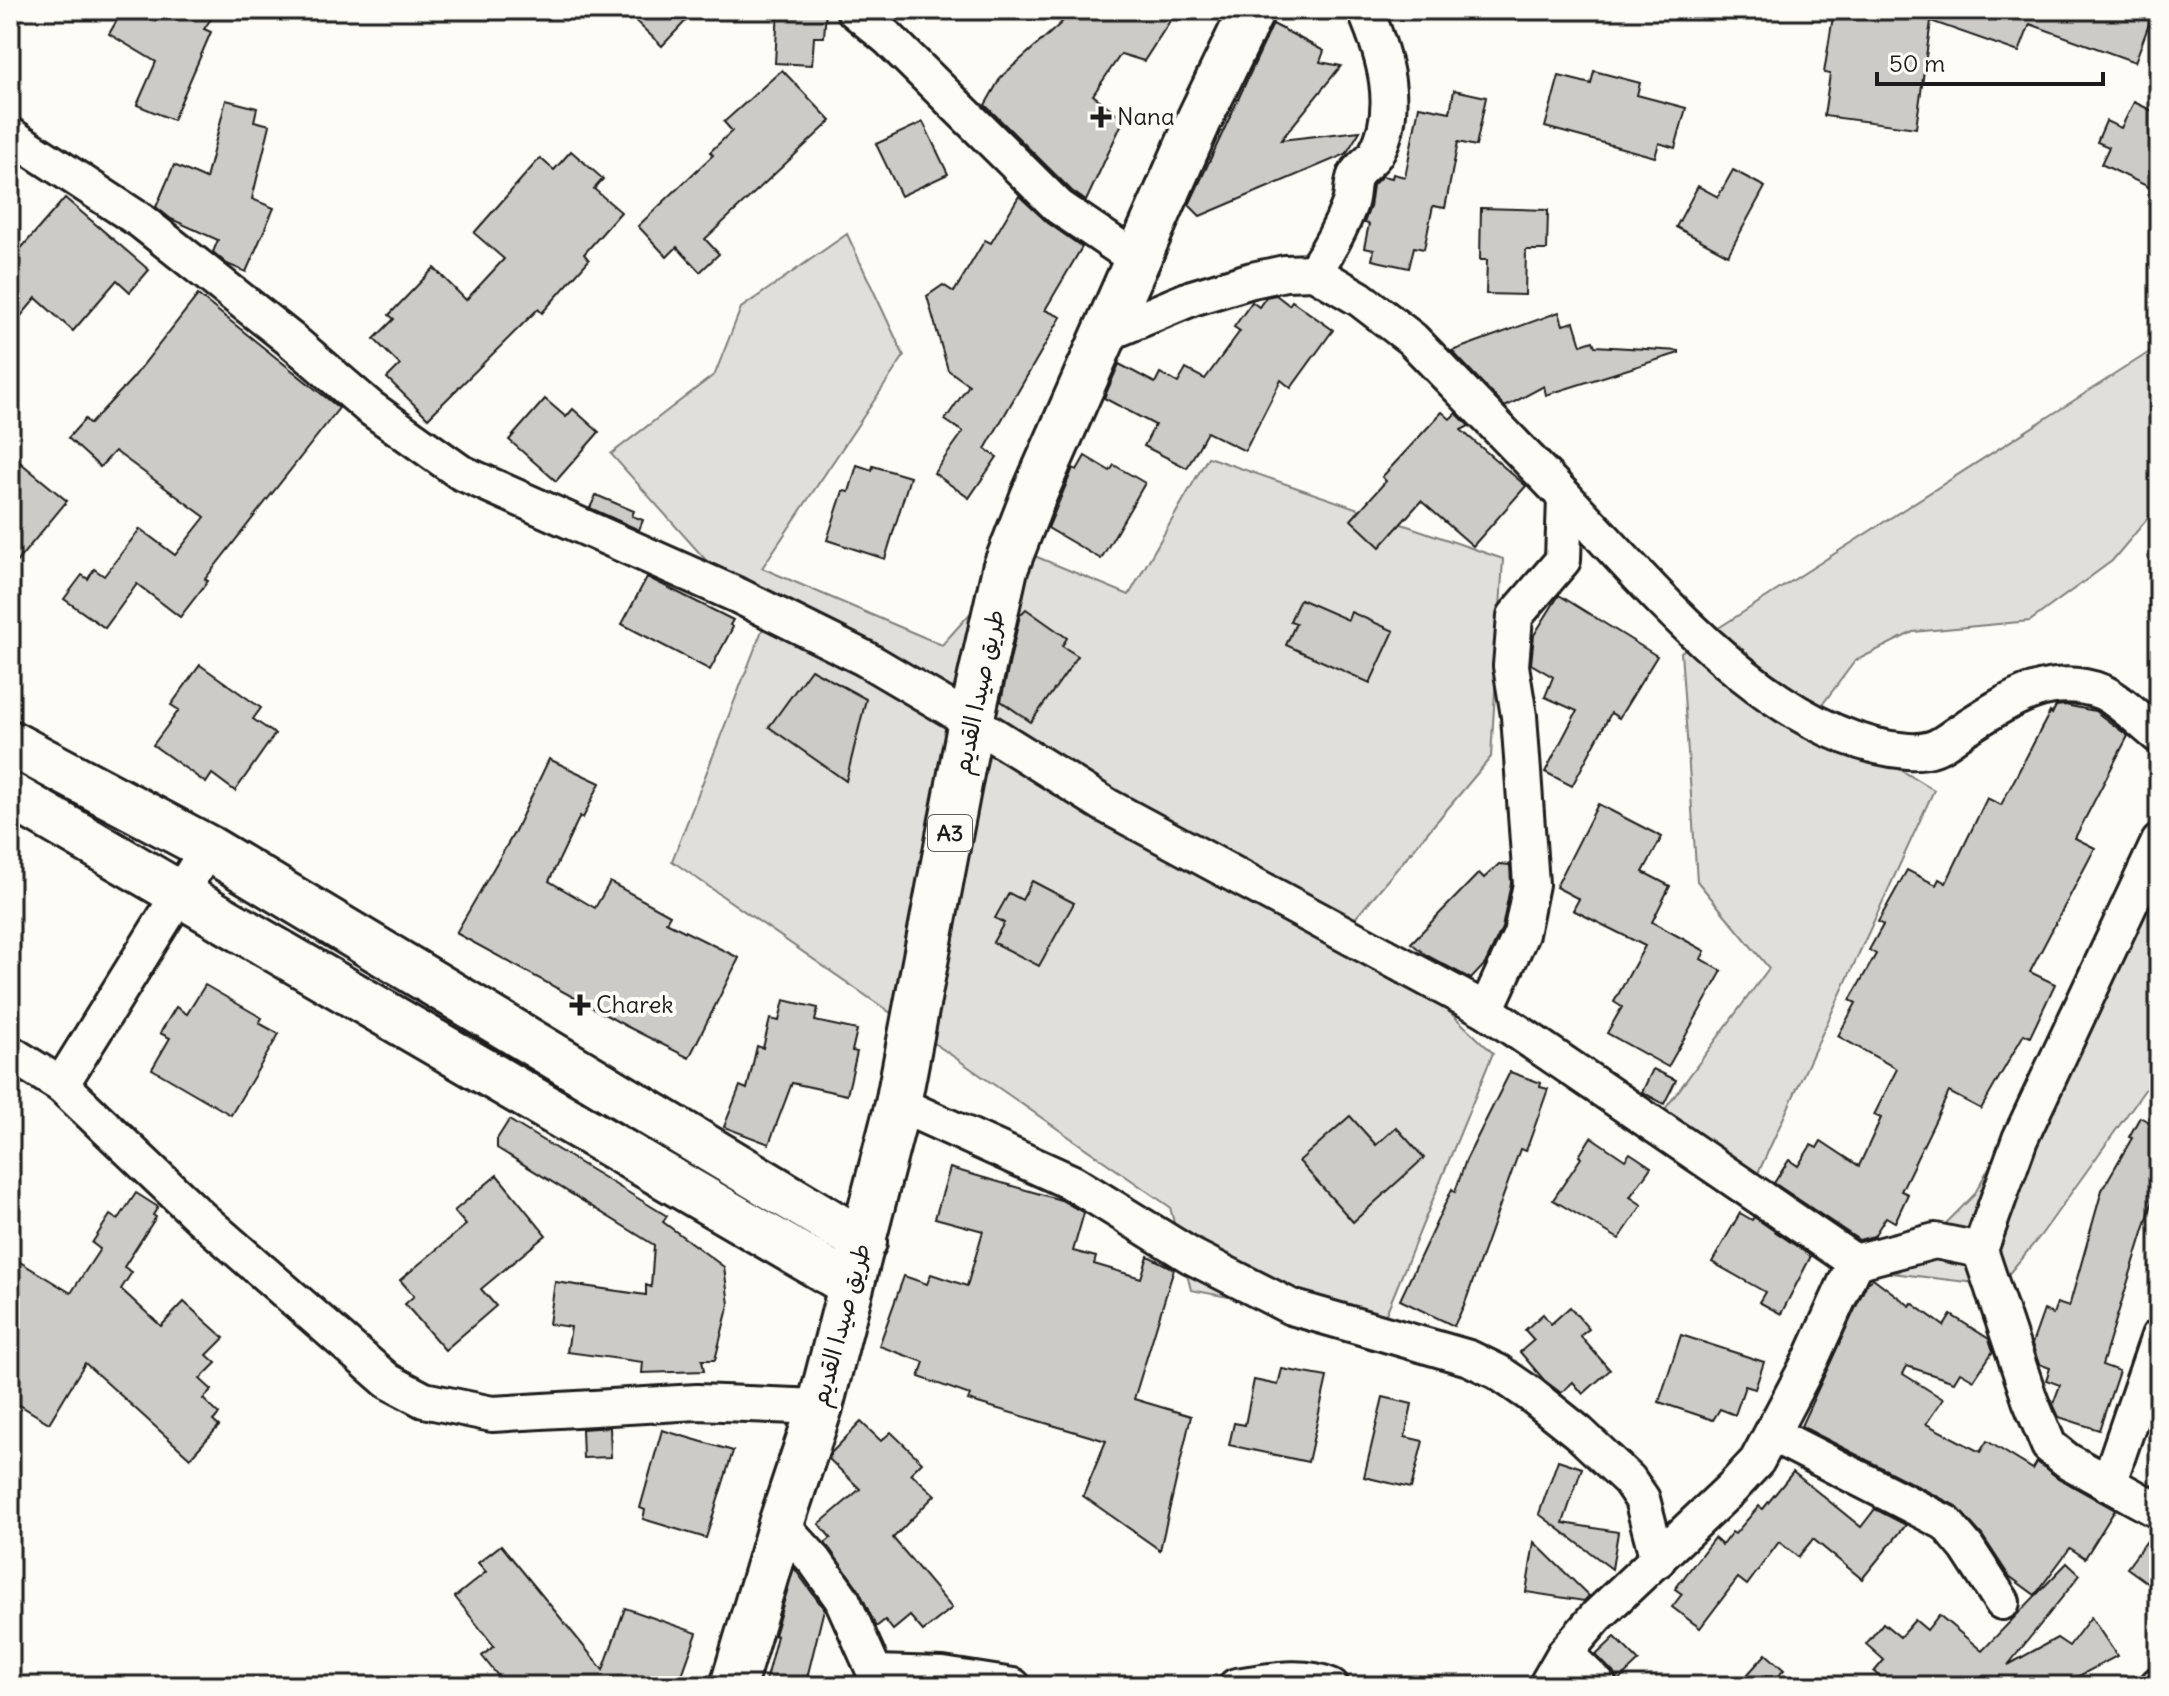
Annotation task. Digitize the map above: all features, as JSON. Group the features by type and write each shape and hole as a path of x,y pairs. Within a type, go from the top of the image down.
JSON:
{"main road":[{"name":"طريق صيدا القديم","path":"733,1686 781,1524 820,1407 898,1104 971,721 1005,569 1033,497 1199,120 1252,10"},
{"path":"10,743 208,848 864,1242"},
{"path":"10,795 851,1285"}],"street":[{"path":"854,10 889,39 1059,207 1139,261"},
{"path":"1314,272 1339,232 1351,202 1355,176 1374,156 1388,126 1386,76 1379,42 1365,10"},
{"path":"10,135 141,221 290,339 369,407 460,472 739,596 864,658 1107,806 1486,1010 1855,1262 1935,1241 1980,1250"},
{"path":"1106,334 1192,298 1252,280 1285,273 1314,272 1360,299 1412,339 1673,609 1745,677 1809,720 1867,744 1909,751 1933,750 2030,690 2063,684 2103,692 2159,736"},
{"path":"1486,1010 1521,934 1531,884 1519,716 1511,666 1515,616 1563,560 1565,497"},
{"path":"2159,842 2020,1139 1980,1250 2030,1400 2049,1446 2068,1461 2159,1511"},
{"path":"61,1085 208,848"},
{"path":"10,1053 61,1085 200,1217 351,1350 388,1381 424,1400 492,1414 697,1402 820,1407"},
{"path":"898,1104 1073,1183 1191,1256 1291,1307 1469,1358 1498,1372 1579,1433 1629,1480 1642,1499 1658,1560"},
{"path":"1546,1686 1565,1653 1597,1616 1757,1461 1818,1345 1855,1262"},
{"path":"2108,1484 2159,1336"},
{"path":"1772,1434 1946,1523 1967,1548 2002,1602"},
{"path":"781,1524 815,1561 842,1599 872,1679 943,1675 1013,1686"},
{"path":"1565,1653 1599,1686"},
{"path":"1236,1686 1307,1679 1331,1686"}],"shaded area":[{"path":"847,234 904,356 762,568 942,645 1025,552 1129,595 1208,457 1503,559 1491,757 1353,921 1493,1053 1381,1326 1191,1290 1170,1207 672,861 764,625 611,454 715,374 741,308"},
{"path":"2159,346 2159,505 2112,561 2030,621 1913,632 1855,661 1813,717 1934,790 1754,1182 1798,1217 1897,1273 1974,1195 2062,1034 2159,877 2159,1070 2041,1235 2007,1276 1992,1285 1875,1271 1753,1194 1643,1139 1769,968 1697,881 1681,652"}],"building":[{"path":"123,10 217,10 204,29 211,32 173,120 137,105 156,62 109,34"},
{"path":"624,10 696,10 662,46"},
{"path":"778,10 826,10 824,37 814,37 812,65 775,63"},
{"path":"1073,10 1177,10 1144,61 1121,54 1093,95 1124,119 1086,201 985,105 1001,77"},
{"path":"1834,10 2137,10 2152,16 2135,62 2030,24 2019,52 1931,21 1916,128 1824,116 1830,74 1824,73"},
{"path":"1273,24 1324,51 1320,62 1341,66 1281,140 1360,131 1346,154 1200,216 1189,205"},
{"path":"782,70 831,121 705,239 719,254 700,272 677,247 667,257 638,226 713,155 710,152 732,131 724,122"},
{"path":"1594,71 1640,83 1637,95 1686,108 1675,148 1659,143 1655,157 1545,127 1559,76 1591,84"},
{"path":"1454,90 1486,97 1476,146 1458,142 1445,208 1433,206 1424,249 1414,247 1409,268 1372,260 1374,250 1364,248 1369,224 1364,223 1373,185 1382,176 1392,178 1393,174 1405,177 1419,106 1450,112"},
{"path":"226,100 257,108 254,121 270,125 252,199 274,208 246,272 227,264 213,252 218,240 171,219 156,207 174,165 206,179"},
{"path":"2134,102 2159,114 2159,192 2101,164 2109,147 2097,142 2106,121 2121,128"},
{"path":"923,122 948,174 901,196 876,144"},
{"path":"571,151 603,179 594,189 621,212 584,254 589,260 542,313 538,309 428,418 387,378 400,365 374,339 394,319 389,315 434,268 466,300 504,259 474,233 540,158 554,170"},
{"path":"1733,170 1765,187 1728,255 1676,227 1698,186 1718,197"},
{"path":"1019,196 1048,223 1082,247 1045,310 1061,317 985,449 997,457 969,498 934,473 963,432 945,420 969,385 948,370 927,296 943,285 954,292 985,240 991,243"},
{"path":"65,198 149,270 130,292 117,280 73,331 36,298 10,329 10,261"},
{"path":"1481,208 1548,210 1547,250 1526,250 1525,295 1486,294 1487,260 1480,260"},
{"path":"198,295 339,408 205,579 208,581 180,617 137,584 105,628 64,599 82,575 88,579 94,569 104,576 140,529 175,555 205,517 115,451 100,467 68,438 85,419 90,424 132,379"},
{"path":"1276,295 1289,305 1292,301 1333,330 1291,388 1281,380 1245,451 1207,432 1187,468 1144,446 1155,425 1104,398 1119,364 1155,383 1160,373 1178,383 1186,369 1205,379 1240,331 1234,327 1252,302 1259,307 1266,297"},
{"path":"1559,312 1563,325 1574,322 1581,345 1593,341 1595,346 1679,353 1546,395 1544,386 1505,407 1452,351"},
{"path":"545,399 566,417 573,409 599,432 556,481 509,440"},
{"path":"1442,412 1450,419 1456,413 1469,426 1461,430 1526,486 1473,546 1421,501 1380,547 1351,520 1386,481 1382,477"},
{"path":"10,454 67,501 10,570"},
{"path":"1085,456 1110,471 1114,465 1145,483 1101,559 1048,528 1073,468 1077,470"},
{"path":"857,465 872,470 873,466 910,477 885,559 827,540 843,491 849,492"},
{"path":"596,495 634,511 632,516 643,520 639,530 590,508"},
{"path":"647,577 733,620 730,625 733,627 710,670 622,624"},
{"path":"1559,595 1657,656 1619,718 1611,713 1572,786 1545,772 1577,711 1545,697 1553,677 1531,664 1534,635"},
{"path":"1300,599 1348,620 1351,612 1394,631 1370,683 1286,645 1296,623 1290,621"},
{"path":"1026,609 1067,638 1062,646 1078,656 1031,722 1001,701 1020,615"},
{"path":"200,665 261,708 253,719 275,734 235,791 212,774 206,783 153,745 179,710 171,705"},
{"path":"811,669 866,699 846,781 769,727"},
{"path":"2056,706 2095,711 2128,736 2075,838 2095,848 2030,972 2055,984 2030,1037 2024,1034 1981,1109 1949,1092 1901,1191 1908,1194 1895,1222 1886,1217 1874,1236 1859,1240 1774,1183 1789,1160 1798,1166 1811,1145 1817,1148 1821,1141 1859,1166 1881,1118 1874,1115 1897,1069 1838,1036 1856,1003 1850,1000 1876,954 1869,950 1883,925 1878,922 1907,870 1936,885 1939,879 1946,883 1987,798 2001,805 2050,712 2052,714"},
{"path":"549,759 600,783 583,818 580,816 549,881 595,908 610,882 670,915 666,922 739,958 689,1058 456,933 514,833"},
{"path":"1598,804 1662,837 1643,872 1670,886 1652,922 1705,951 1701,959 1722,971 1668,1067 1607,1033 1622,1007 1614,1002 1645,946 1573,910 1579,899 1556,887"},
{"path":"1499,864 1510,865 1511,883 1502,928 1485,964 1471,979 1426,955 1411,943 1479,873 1484,878"},
{"path":"1032,881 1074,903 1039,966 993,942 1004,923 995,918 1009,893 1022,900"},
{"path":"205,985 262,1018 259,1023 279,1034 231,1115 152,1069 170,1038 160,1033 176,1007 187,1014"},
{"path":"784,1000 818,1008 815,1021 857,1030 852,1051 857,1052 847,1095 792,1083 769,1144 724,1127 740,1086 747,1089 757,1046 763,1048 770,1019 779,1021"},
{"path":"1653,1069 1676,1080 1664,1104 1642,1092"},
{"path":"1510,1072 1541,1083 1540,1087 1548,1089 1526,1151 1520,1149 1454,1326 1400,1300 1452,1189 1455,1192 1466,1160"},
{"path":"1350,1116 1376,1145 1396,1127 1424,1158 1353,1222 1299,1161"},
{"path":"2140,1117 2159,1128 2159,1181 2102,1365 2119,1371 2099,1430 2059,1417 2053,1404 2060,1385 2046,1380 2050,1368 2039,1364 2032,1344 2044,1310 2053,1314 2057,1303 2069,1307 2102,1190 2132,1138 2129,1137"},
{"path":"509,1120 667,1216 663,1222 724,1267 729,1304 715,1360 702,1360 704,1371 642,1373 643,1362 567,1352 571,1327 549,1324 555,1282 646,1295 646,1285 651,1287 654,1245 497,1148 497,1139"},
{"path":"1591,1137 1625,1160 1630,1153 1651,1167 1630,1197 1642,1205 1619,1239 1553,1200"},
{"path":"950,1168 1061,1200 1084,1213 1073,1251 1096,1257 1094,1264 1141,1278 1148,1256 1174,1269 1134,1399 1191,1416 1160,1550 1083,1496 1106,1441 968,1400 970,1395 919,1377 924,1362 879,1346 904,1276 927,1284 931,1274 967,1286 983,1231 935,1218"},
{"path":"497,1175 546,1235 481,1289 496,1306 445,1350 405,1304 414,1296 400,1280 466,1225 454,1211"},
{"path":"136,1193 158,1207 153,1215 156,1217 124,1267 132,1272 121,1289 161,1326 184,1302 224,1338 207,1355 216,1363 200,1379 212,1390 203,1399 219,1414 213,1421 219,1426 190,1458 85,1363 49,1423 10,1399 10,1256 71,1293 100,1249 92,1243 110,1215 118,1220"},
{"path":"1740,1213 1752,1220 1754,1217 1811,1256 1781,1314 1759,1302 1765,1292 1712,1262"},
{"path":"1873,1278 1910,1306 1912,1303 1944,1326 1951,1315 1989,1339 1993,1351 1974,1380 1960,1372 1954,1382 1907,1366 1903,1374 1943,1399 1926,1424 1980,1452 1987,1441 2033,1469 2037,1462 2058,1478 2115,1510 2085,1558 2070,1548 2035,1595 2009,1576 1982,1535 1956,1506 1801,1426 1867,1283"},
{"path":"1570,1307 1589,1329 1580,1336 1610,1370 1583,1394 1573,1382 1561,1393 1544,1380 1520,1352 1534,1340 1525,1330 1543,1314 1551,1324"},
{"path":"1681,1335 1764,1362 1755,1389 1745,1386 1735,1415 1720,1409 1713,1420 1659,1402"},
{"path":"1282,1369 1327,1377 1308,1462 1229,1445 1234,1423 1245,1425 1254,1380 1278,1385"},
{"path":"1383,1397 1412,1404 1405,1437 1423,1441 1411,1488 1364,1477"},
{"path":"861,1422 881,1441 891,1432 922,1462 911,1473 935,1495 893,1538 952,1608 923,1631 910,1616 893,1630 885,1620 876,1627 858,1588 825,1543 831,1538 819,1524 860,1489 829,1459 831,1453"},
{"path":"610,1427 611,1457 583,1458 582,1429"},
{"path":"662,1430 733,1451 706,1538 643,1519 645,1510 640,1508"},
{"path":"1558,1460 1582,1468 1563,1523 1618,1532 1612,1569 1539,1514"},
{"path":"1793,1472 1861,1527 1875,1509 1906,1525 1862,1579 1813,1539 1798,1557 1779,1542 1747,1585 1738,1578 1700,1628 1672,1607 1682,1594 1675,1589 1714,1538 1722,1545 1759,1506 1763,1509"},
{"path":"2155,1530 2159,1531 2159,1591 2127,1568"},
{"path":"1534,1542 1589,1596 1584,1601 1526,1592"},
{"path":"501,1545 603,1670 625,1608 697,1633 678,1686 506,1686 482,1656 494,1646 455,1597 486,1572 478,1563"},
{"path":"2067,1563 2080,1575 2008,1665 2057,1638 2069,1646 2091,1617 2117,1656 2060,1686 1890,1686 1874,1672 1884,1660 1866,1644 1883,1623 1900,1637 1915,1620 1927,1630 1939,1615 1982,1651"},
{"path":"794,1568 824,1609 805,1686 764,1686 777,1636 774,1635"},
{"path":"1615,1637 1639,1661 1618,1681 1596,1655"},
{"path":"1766,1654 1784,1670 1768,1686 1737,1686"}],"place":[{"name":"Nana","path":"1101,117"},
{"name":"Charek","path":"580,1005"}]}
